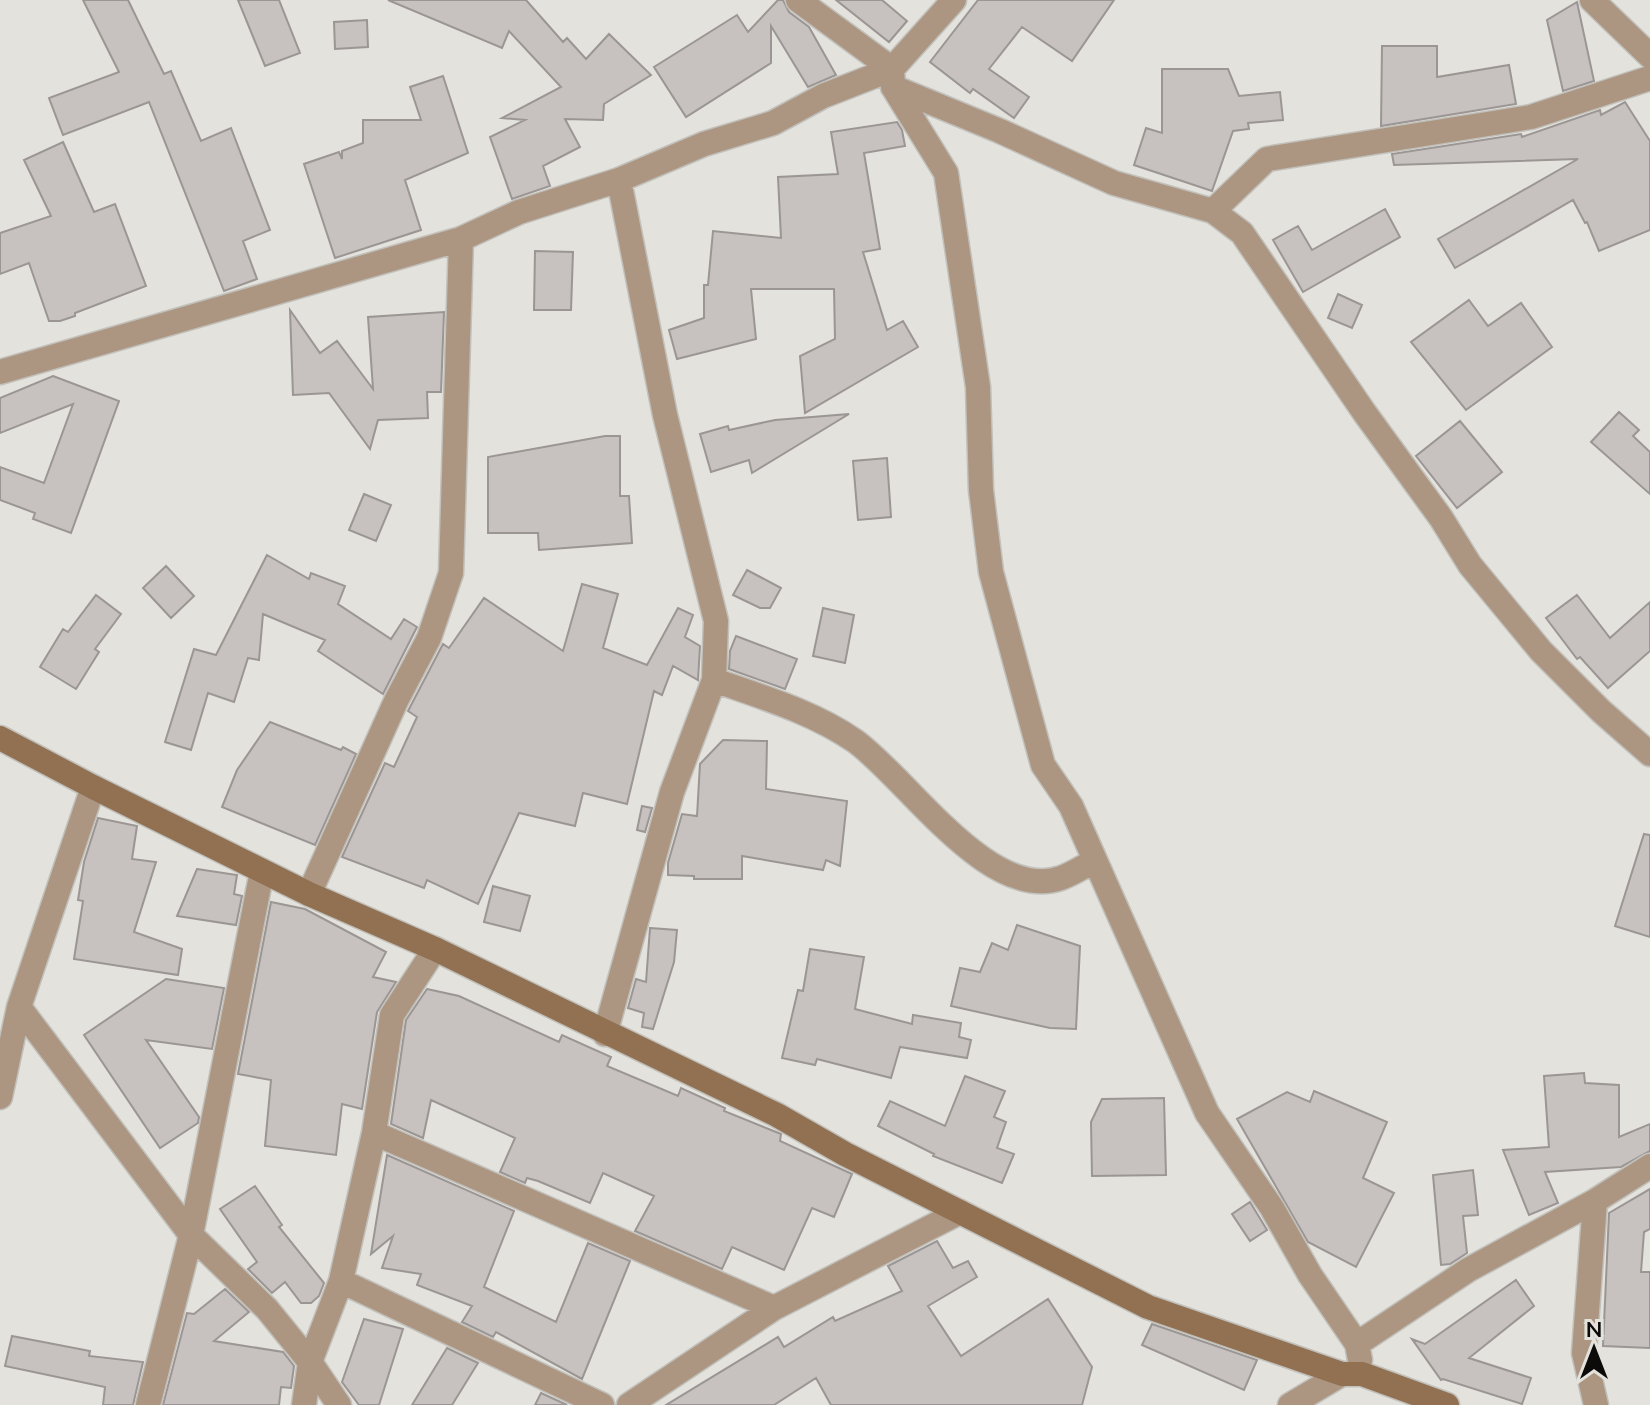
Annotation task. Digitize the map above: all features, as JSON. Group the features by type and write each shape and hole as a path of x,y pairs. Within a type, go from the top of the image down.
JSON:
{"main road":[{"path":"0,738 309,894 435,949 777,1115 1148,1307 1447,1405"}],"street":[{"path":"798,0 893,78 1114,183 1213,211 1242,233 1364,412 1441,518 1470,565 1541,651 1601,711 1650,754"},
{"path":"0,372 461,239 519,212 619,180 704,144 773,123 823,96 893,78 954,0"},
{"path":"1592,0 1650,56"},
{"path":"893,78 946,173 978,387 981,490 991,572 1043,765 1071,806 1207,1113 1272,1208 1310,1275 1357,1344 1352,1374 1290,1405"},
{"path":"1213,211 1267,159 1531,117 1650,78"},
{"path":"605,1034 672,792 714,680 716,621 665,415 619,180"},
{"path":"309,894 396,701 429,638 451,573 461,239"},
{"path":"714,680 810,716 855,741 905,786 948,831 991,866 1012,877 1059,879 1094,861"},
{"path":"0,1097 19,1007 93,787"},
{"path":"148,1405 191,1235 262,871"},
{"path":"304,1405 310,1362 341,1281 374,1133 392,1015 435,949"},
{"path":"19,1007 191,1235 267,1309 310,1362 339,1405"},
{"path":"374,1133 774,1308"},
{"path":"1357,1344 1468,1270 1595,1201 1650,1166"},
{"path":"1595,1201 1584,1353 1596,1405"},
{"path":"629,1405 774,1308 960,1212"},
{"path":"341,1281 602,1405"}],"building":[{"path":"83,0 128,0 164,74 171,71 201,141 231,128 270,230 243,241 257,279 224,291 149,102 63,135 49,98 119,72"},
{"path":"238,0 279,0 300,53 265,66"},
{"path":"388,0 526,0 563,42 567,38 586,59 609,34 651,75 604,104 603,120 565,119 580,147 543,166 550,186 512,199 490,137 525,120 502,118 561,87 509,31 502,48"},
{"path":"778,0 783,0 789,12 809,27 836,75 808,87 771,26 771,63 686,117 654,67 737,15 748,32"},
{"path":"836,0 882,0 907,21 889,42"},
{"path":"978,0 1114,0 1072,61 1022,27 989,69 1029,97 1014,118 973,89 970,93 930,62"},
{"path":"1577,2 1594,81 1563,91 1547,20"},
{"path":"367,20 368,47 335,49 334,22"},
{"path":"1382,46 1437,46 1437,77 1509,65 1516,104 1381,126"},
{"path":"1162,69 1228,69 1239,96 1280,92 1283,120 1248,123 1249,129 1233,131 1212,191 1134,165 1146,128 1162,133"},
{"path":"443,76 468,153 405,180 421,230 335,258 304,164 339,152 342,159 342,151 363,143 363,120 421,120 410,87"},
{"path":"1625,102 1650,141 1650,230 1599,251 1587,222 1573,200 1455,268 1438,239 1578,159 1394,165 1392,154 1521,134 1522,137 1600,110 1601,115"},
{"path":"897,122 905,146 864,153 880,249 863,252 887,330 903,321 918,347 805,413 800,356 835,339 834,289 751,289 756,339 677,359 669,330 704,318 704,285 708,285 713,231 781,238 778,177 838,174 831,132"},
{"path":"63,142 94,212 115,204 146,286 75,313 75,316 49,321 29,263 0,274 0,233 51,216 24,160"},
{"path":"1385,209 1400,237 1303,292 1273,240 1298,226 1312,250"},
{"path":"535,251 573,252 571,310 534,310"},
{"path":"1338,294 1362,305 1352,328 1328,318"},
{"path":"1469,300 1488,326 1521,303 1552,347 1466,410 1411,342"},
{"path":"290,310 320,353 337,341 373,389 368,317 444,312 441,392 427,392 428,418 378,420 370,449 329,393 293,395"},
{"path":"53,376 119,401 71,533 33,519 35,513 0,500 0,467 44,483 73,404 0,433 0,398"},
{"path":"1619,412 1639,430 1633,436 1650,452 1650,494 1591,442"},
{"path":"849,414 752,473 749,460 711,472 700,434 728,426 729,430 775,420"},
{"path":"1460,421 1502,472 1457,508 1416,456"},
{"path":"620,436 620,496 629,496 632,543 539,550 538,533 488,533 488,457"},
{"path":"887,458 891,517 858,520 853,461"},
{"path":"364,494 391,505 376,541 349,530"},
{"path":"267,555 309,579 311,573 345,586 338,604 391,639 404,619 417,627 383,694 318,651 325,640 263,614 259,660 248,658 234,702 208,693 191,750 165,742 194,649 216,655"},
{"path":"166,566 194,596 171,618 143,588"},
{"path":"747,570 781,588 770,608 760,608 733,595"},
{"path":"582,584 618,594 603,648 647,665 678,608 693,615 685,637 700,646 698,680 673,666 662,695 654,691 627,804 583,793 575,826 519,813 478,904 427,880 424,888 342,857 385,763 394,767 417,717 408,711 443,644 449,648 484,598 563,651"},
{"path":"96,595 121,614 95,649 99,652 76,689 40,667 63,629 68,632"},
{"path":"1577,595 1610,638 1650,602 1650,651 1608,688 1580,657 1577,659 1546,618"},
{"path":"823,608 854,615 845,663 813,656"},
{"path":"736,636 797,659 785,689 729,669 730,651"},
{"path":"270,722 356,754 315,845 222,807 237,770"},
{"path":"723,740 767,741 766,789 847,801 840,866 826,860 823,870 742,856 742,879 694,879 694,876 668,875 668,863 682,814 697,816 700,764"},
{"path":"642,806 652,808 645,832 637,830"},
{"path":"98,818 137,826 132,859 156,862 134,932 182,949 178,975 74,959 83,901 78,900 84,862"},
{"path":"1644,834 1650,835 1650,937 1615,926"},
{"path":"197,869 237,875 234,894 242,896 236,925 177,916"},
{"path":"493,886 530,896 520,931 484,922"},
{"path":"271,902 305,909 386,952 373,977 396,982 377,1012 362,1109 342,1104 336,1155 265,1146 271,1080 238,1074"},
{"path":"1017,925 1080,946 1076,1029 1050,1028 951,1006 960,968 980,972 992,943 1008,950"},
{"path":"650,928 677,930 674,962 653,1029 642,1027 644,1013 628,1008 636,979 646,982"},
{"path":"810,949 864,957 855,1009 912,1024 913,1015 961,1023 959,1037 971,1040 967,1058 900,1047 891,1078 817,1059 815,1065 782,1058 798,990 803,991"},
{"path":"166,979 224,988 212,1049 146,1040 199,1117 198,1123 160,1148 84,1035"},
{"path":"427,989 459,996 559,1042 562,1035 611,1057 607,1066 678,1096 681,1088 725,1108 724,1111 781,1134 780,1141 852,1174 834,1217 812,1208 784,1270 732,1247 722,1269 635,1231 654,1196 603,1173 590,1203 538,1181 527,1178 525,1183 500,1172 515,1138 431,1100 423,1138 391,1124 406,1020"},
{"path":"1584,1073 1585,1083 1619,1085 1619,1137 1650,1124 1650,1151 1621,1167 1545,1172 1558,1203 1529,1215 1503,1150 1549,1147 1544,1076"},
{"path":"965,1076 1005,1091 994,1117 1006,1122 997,1148 1014,1154 1002,1183 933,1156 878,1126 890,1101 945,1126"},
{"path":"1314,1091 1387,1122 1363,1178 1394,1193 1356,1267 1308,1242 1237,1119 1287,1092 1310,1102"},
{"path":"1164,1098 1166,1175 1092,1176 1091,1122 1102,1099"},
{"path":"387,1155 514,1211 484,1287 556,1322 588,1243 630,1261 582,1379 496,1332 493,1337 462,1322 472,1306 417,1285 421,1274 382,1268 393,1236 371,1254"},
{"path":"1473,1170 1478,1215 1463,1216 1467,1253 1450,1264 1441,1265 1433,1175"},
{"path":"255,1186 282,1225 279,1227 324,1283 319,1296 311,1303 301,1303 285,1282 272,1293 248,1269 257,1262 220,1209"},
{"path":"1650,1189 1650,1229 1644,1232 1641,1272 1650,1272 1650,1348 1603,1346 1609,1213"},
{"path":"1250,1202 1267,1230 1250,1241 1232,1214"},
{"path":"937,1241 953,1268 968,1261 977,1277 928,1306 961,1356 1048,1299 1092,1367 1082,1405 831,1405 816,1378 774,1405 666,1405 778,1337 784,1347 833,1317 835,1321 902,1291 888,1266"},
{"path":"1516,1280 1534,1306 1469,1358 1531,1378 1522,1404 1441,1380 1412,1339 1425,1344"},
{"path":"225,1289 249,1312 214,1341 283,1352 294,1366 291,1388 281,1387 279,1405 163,1405 187,1313 194,1314"},
{"path":"364,1319 403,1329 379,1405 359,1405 342,1382"},
{"path":"1152,1324 1257,1360 1244,1390 1142,1345"},
{"path":"12,1336 90,1351 89,1356 143,1362 133,1405 103,1405 105,1387 5,1366"},
{"path":"447,1348 478,1363 452,1405 412,1405"},
{"path":"541,1393 567,1405 535,1405"}]}
